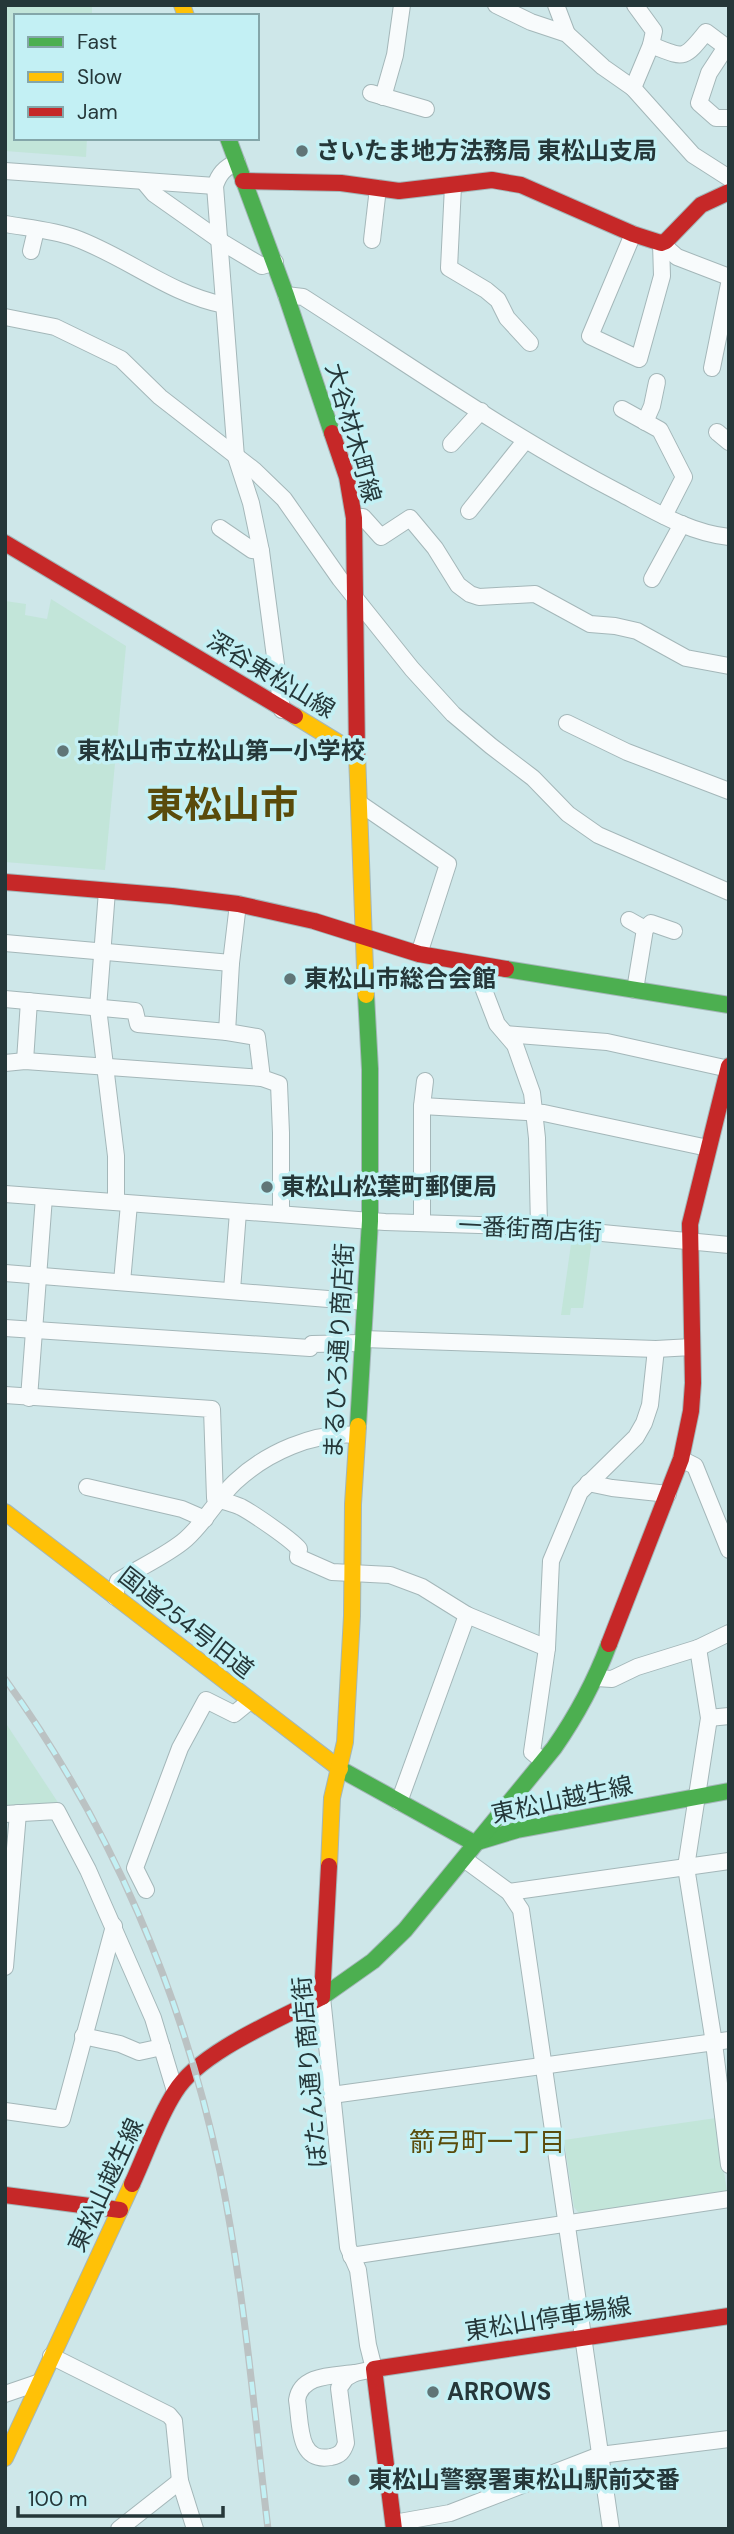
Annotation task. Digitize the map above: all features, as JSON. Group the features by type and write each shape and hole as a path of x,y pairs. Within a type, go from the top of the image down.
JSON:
{"main road":[{"name":"大谷材木町線","path":"229,140 275,262 347,477 354,518 357,754"},
{"path":"243,181 341,183 399,191 492,180 521,185 633,234 661,243 666,241 692,210 717,195 729,192"},
{"name":"深谷東松山線","path":"5,543 357,754"},
{"path":"357,754 362,934"},
{"path":"5,882 238,904 323,922 419,954 729,1005"},
{"name":"まるひろ通り商店街","path":"340,1769 345,1742 357,1435 370,1221 370,1069 362,934"},
{"name":"東松山越生線","path":"5,2458 183,2080 205,2063 322,1997 388,1948 543,1761 569,1727 596,1678 681,1459 691,1411 690,1224 728,1068"},
{"name":"国道254号旧道","path":"5,1512 340,1769"},
{"name":"東松山越生線","path":"340,1769 474,1843 517,1830 729,1791"},
{"name":"ぼたん通り商店街","path":"322,1997 332,1798 340,1769"},
{"path":"5,2195 120,2210"},
{"name":"東松山停車場線","path":"374,2369 729,2316"},
{"path":"374,2369 394,2526"}],"street":[{"path":"402,5 396,55 377,95 426,109"},
{"path":"496,5 531,22 567,34 603,67 634,88 693,155 729,178"},
{"path":"556,5 567,34"},
{"path":"634,88 654,31 635,5"},
{"path":"651,45 678,56 689,54 706,32 726,47 709,73 698,103 716,118 729,118"},
{"path":"236,162 219,174 215,186 236,457 251,503 261,551 282,710"},
{"path":"5,171 215,186"},
{"path":"144,182 154,194 262,266 275,262"},
{"path":"453,186 449,268 486,289 498,300 507,318 530,343"},
{"path":"372,240 378,188"},
{"path":"5,224 76,238 162,284 205,301 224,305"},
{"path":"31,251 36,230"},
{"path":"633,234 590,336 639,359 662,276 661,243"},
{"path":"661,243 677,257 729,276"},
{"path":"712,368 729,284"},
{"path":"286,295 303,297 525,441 577,471 664,516 716,536 729,537"},
{"path":"5,317 55,327 121,359 160,397 254,470 284,499 356,599 412,669 453,714 533,778 569,814 598,835 729,892"},
{"path":"645,422 657,382"},
{"path":"622,409 660,430 684,477 664,516"},
{"path":"451,444 481,411"},
{"path":"469,511 525,441"},
{"path":"354,518 363,517 382,537 410,518 435,548 458,585 470,594 479,597 535,594 590,624 637,631 686,658 729,666"},
{"path":"652,579 682,523"},
{"path":"220,528 252,550 261,551"},
{"path":"567,723 627,752 729,792"},
{"path":"359,803 448,864 419,954"},
{"path":"107,891 98,1008 122,1203 122,1282"},
{"path":"227,1032 238,904"},
{"path":"629,920 645,929"},
{"path":"635,990 645,929 651,923 674,932"},
{"path":"5,943 231,963"},
{"path":"474,964 497,1024 514,1045 532,1093 539,1227"},
{"path":"5,999 135,1011 138,1024 257,1037 262,1078"},
{"path":"26,1062 29,1001"},
{"path":"506,1034 607,1042 728,1068"},
{"path":"5,1063 26,1062 262,1078 279,1084 281,1214"},
{"path":"422,1223 422,1106 425,1081"},
{"path":"422,1106 534,1112 708,1148"},
{"name":"一番街商店街","path":"5,1194 370,1221 539,1227 729,1245"},
{"path":"29,1398 44,1197"},
{"path":"232,1290 238,1212"},
{"path":"5,1273 365,1302"},
{"path":"5,1328 310,1348 312,1344 363,1341 656,1349 692,1347"},
{"path":"543,1761 532,1752 547,1648 551,1561 580,1492 636,1437 644,1423 650,1405 656,1349"},
{"path":"5,1395 212,1409 215,1498 241,1507 277,1532 291,1538 299,1549 298,1558 332,1572 390,1575 422,1587 467,1615 547,1648"},
{"path":"115,1597 118,1581 184,1541 234,1483 256,1465 305,1440 345,1434 357,1435"},
{"path":"681,1459 695,1466 729,1550"},
{"path":"588,1483 612,1489 668,1494"},
{"path":"87,1488 182,1509 205,1519"},
{"path":"399,1802 467,1615"},
{"path":"596,1678 612,1679 637,1667 698,1648 729,1633"},
{"path":"698,1648 709,1718 686,1867 721,2041 729,2165"},
{"path":"146,1890 135,1868 180,1748 206,1700 234,1714 250,1701"},
{"path":"709,1718 729,1716"},
{"path":"5,1967 12,1814 57,1811 114,1926 153,2018 176,2091"},
{"path":"464,1859 509,1892 522,1910 611,2529"},
{"path":"509,1892 729,1861"},
{"path":"5,2110 62,2119 114,1926"},
{"name":"ぼたん通り商店街","path":"322,1997 348,2246 358,2270 374,2369"},
{"path":"83,2036 120,2044 139,2052 162,2047"},
{"path":"332,2095 721,2041"},
{"path":"351,2256 729,2199"},
{"path":"51,2356 169,2415 174,2421 180,2481 195,2529"},
{"path":"355,2373 346,2378 339,2388 346,2443 339,2455 321,2459 312,2455 304,2447 297,2400 304,2384 317,2379 374,2369"},
{"path":"317,2379 339,2388"},
{"path":"5,2394 40,2382"},
{"path":"394,2526 450,2513 600,2455 729,2439"},
{"path":"119,2529 180,2481"}],"green space":[{"path":"5,5 92,5 92,14 14,14 14,140 87,140 86,157 5,151"},
{"name":"東松山市立松山第一小学校","path":"51,599 126,646 105,870 5,862 5,601 26,604 25,615 47,619"},
{"path":"572,1237 592,1239 583,1308 571,1308 570,1315 561,1315"},
{"path":"5,1722 59,1804 5,1807"},
{"path":"716,2118 727,2192 583,2218 574,2207 564,2140"}],"railway":[{"path":"5,1679 43,1735 110,1852 164,1976 186,2040 220,2171 236,2260 268,2529"}],"traffic: fast":[{"path":"229,140 286,295 332,433"},
{"path":"506,969 729,1005"},
{"path":"358,1426 370,1221 370,1069 366,995"},
{"path":"322,1997 373,1961 405,1930 554,1748 585,1698 609,1644"},
{"path":"340,1769 474,1843 517,1830 729,1791"}],"traffic: slow":[{"path":"182,5 185,14"},
{"path":"295,716 357,754 366,995"},
{"path":"329,1866 332,1798 345,1742 358,1426"},
{"path":"5,1512 340,1769"},
{"path":"5,2458 132,2184"}],"traffic: jam":[{"path":"243,181 341,183 399,191 492,180 521,185 633,234 661,243 701,205 729,192"},
{"path":"332,433 347,477 354,518 357,754"},
{"path":"5,543 295,716"},
{"path":"5,882 238,904 314,921 419,954 506,969"},
{"path":"609,1644 681,1459 691,1411 693,1383 690,1224 729,1066"},
{"path":"132,2184 163,2114 186,2077 221,2050 322,1997 329,1866"},
{"path":"5,2195 120,2210"},
{"path":"394,2529 374,2369 729,2316"}],"place":[{"name":"さいたま地方法務局 東松山支局","path":"302,151"},
{"name":"東松山市立松山第一小学校","path":"63,751"},
{"name":"東松山市総合会館","path":"290,979"},
{"name":"東松山松葉町郵便局","path":"267,1187"},
{"name":"ARROWS","path":"433,2392"},
{"name":"東松山警察署東松山駅前交番","path":"354,2480"}],"district":[{"name":"東松山市","path":"222,805"},
{"name":"箭弓町一丁目","path":"487,2142"}]}
